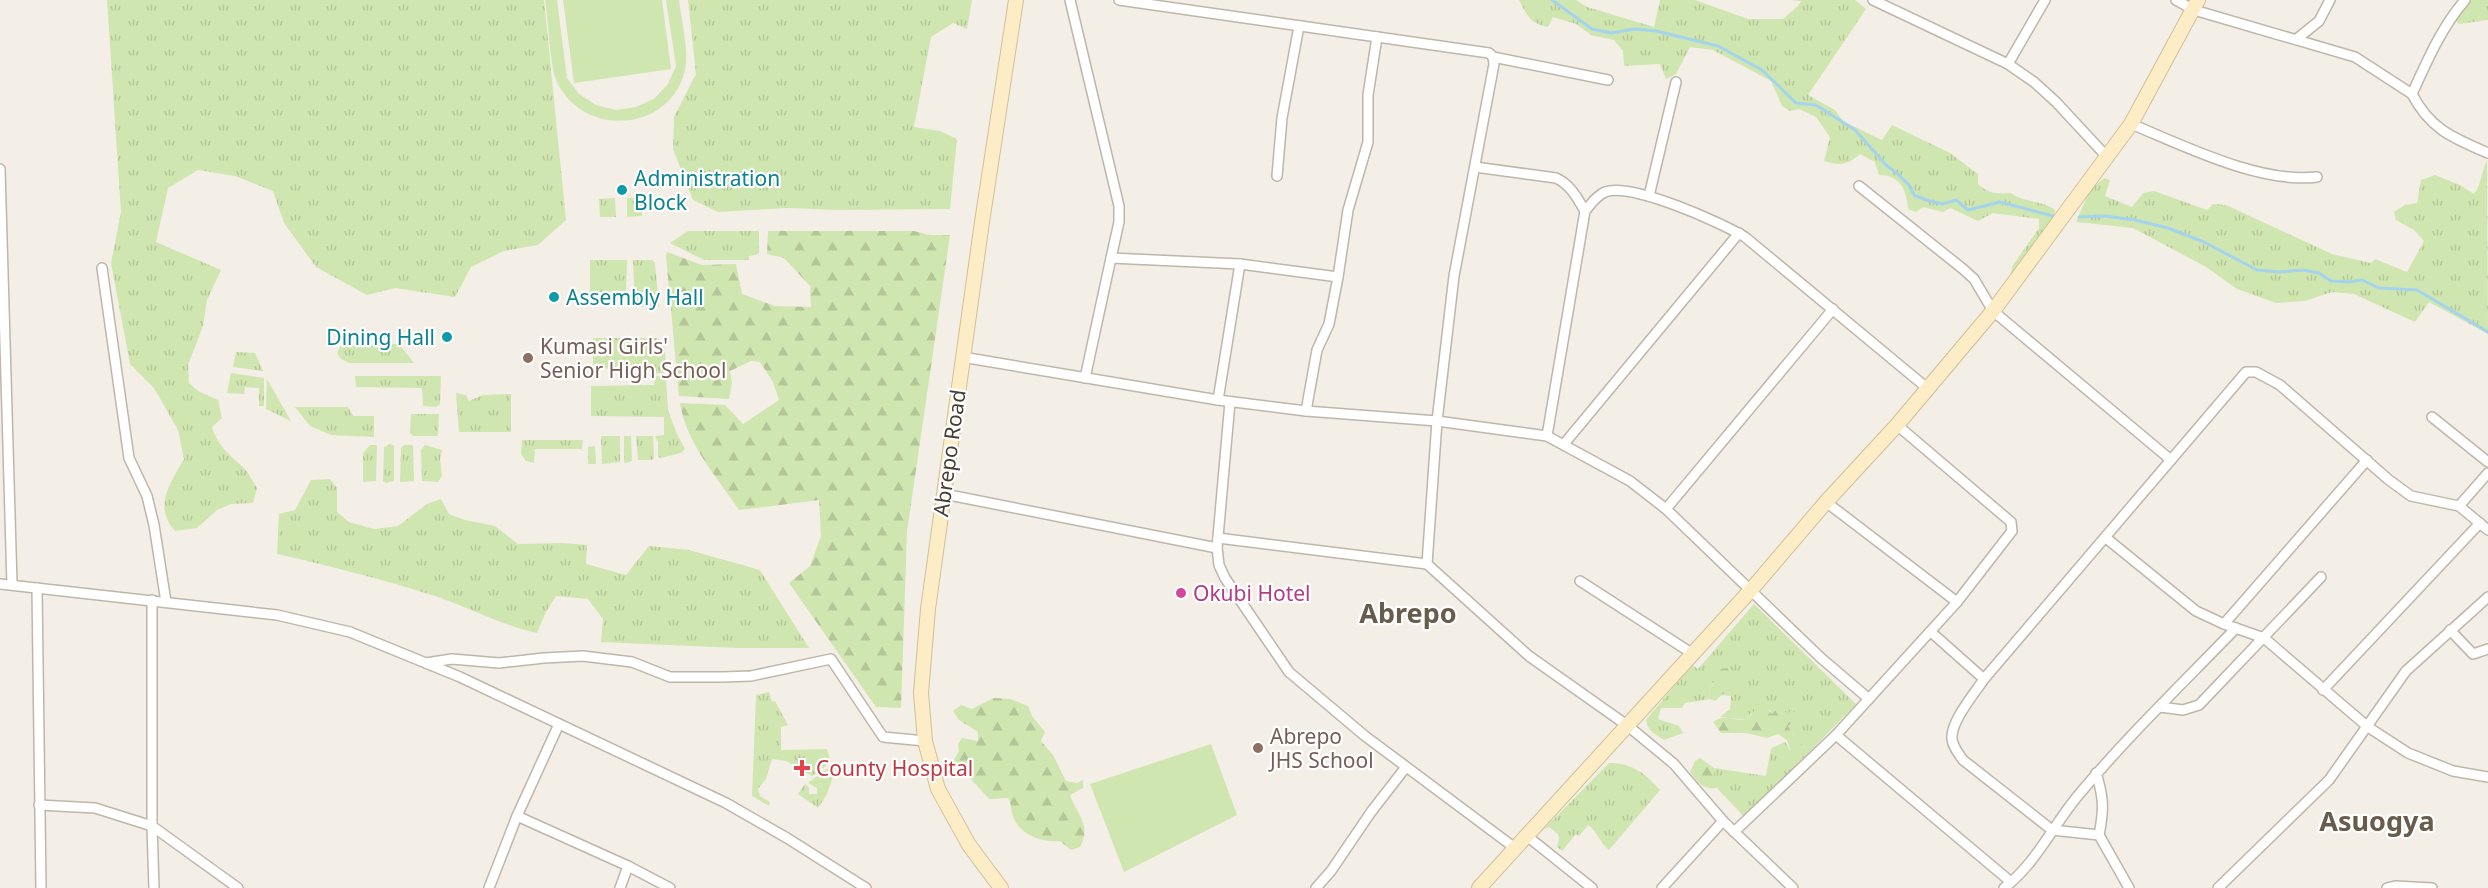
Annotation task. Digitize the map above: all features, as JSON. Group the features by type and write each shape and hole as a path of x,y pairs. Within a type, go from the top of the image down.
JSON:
{"street":[{"name":"Abrepo Road","path":"1001,888 952,818 935,780 925,741 921,693 922,665 962,357 1016,0"},
{"path":"1070,0 1119,206 1119,222 1085,378"},
{"path":"1119,0 1489,53 1493,57 1608,80"},
{"path":"1873,0 2008,64 2034,82 2056,102 2108,158"},
{"path":"2008,64 2045,0"},
{"path":"2176,0 2355,57 2412,94 2421,112 2435,126 2457,140 2488,153"},
{"path":"2298,38 2319,21 2330,0"},
{"path":"2412,94 2447,24 2465,0"},
{"path":"1479,888 1750,591 1826,502 1897,425 1993,311 2132,124 2196,5"},
{"path":"1277,176 1282,118 1299,26"},
{"path":"1306,411 1317,350 1329,324 1348,210 1368,142 1368,95 1377,37"},
{"path":"1427,564 1437,421 1454,276 1494,64 1493,57"},
{"path":"1649,196 1676,82"},
{"path":"2132,124 2261,174 2288,179 2317,177"},
{"path":"1475,167 1556,178 1565,182 1585,211"},
{"path":"0,170 4,477 12,585"},
{"path":"1859,186 1963,269 1974,279 1993,311 2171,460"},
{"path":"1547,436 1585,211 1597,196 1618,190 1649,196 1739,233 1927,388"},
{"path":"1564,444 1739,233"},
{"path":"1111,258 1240,264 1338,277"},
{"path":"1218,400 1240,264"},
{"path":"102,268 129,458 147,496 166,602"},
{"path":"1666,509 1833,309"},
{"path":"962,357 1230,402 1306,411 1437,421 1547,436 1630,482 1666,509 1821,658 1869,699"},
{"path":"2099,835 2052,830 1963,760 1954,746 1952,735 1956,721 1984,679 2246,372 2252,371 2280,385 2410,496 2459,506 2484,527 2323,690"},
{"path":"1230,402 1217,543 1219,565 1225,578 1289,672 1365,736 1515,848"},
{"path":"2432,417 2488,462"},
{"path":"1734,832 1836,735 1957,602 2012,531 2011,522 1897,425"},
{"path":"2224,624 2367,460"},
{"path":"2459,506 2488,474"},
{"path":"944,494 1217,543 1427,564 1529,656 1628,726 1674,764 1723,821 1793,888"},
{"path":"1826,502 1957,602"},
{"path":"2106,538 2196,611 2264,638 2368,727 2408,753 2453,771 2488,777"},
{"path":"2160,707 2183,710 2199,705 2321,577"},
{"path":"1580,581 1693,654"},
{"path":"0,584 298,618 350,633 460,677 726,803 866,888"},
{"path":"37,588 41,888"},
{"path":"2218,888 2329,780 2406,671 2488,597"},
{"path":"152,600 154,888"},
{"path":"1836,735 2008,885 2033,859 2065,810 2096,773 2236,628"},
{"path":"2450,630 2473,654 2488,649"},
{"path":"1931,632 1984,679"},
{"path":"424,663 452,659 499,663 583,656 632,662 670,676 723,677 752,676 831,659 883,737 925,741"},
{"path":"489,888 517,816 559,724"},
{"path":"1316,888 1331,871 1371,812 1406,767"},
{"path":"2096,773 2103,796 2104,811 2099,835 2129,888"},
{"path":"39,805 95,808 152,826 238,888"},
{"path":"517,816 628,866 669,888"},
{"path":"1662,888 1723,821"},
{"path":"1527,836 1592,888"},
{"path":"620,888 628,866"},
{"path":"2387,888 2395,886 2432,888"}],"green space":[{"path":"107,0 544,0 566,220 538,245 504,251 471,267 455,297 395,288 367,295 316,267 284,223 273,191 235,176 198,170 168,188 156,242 221,270 207,300 203,326 188,365 189,383 198,391 218,400 222,418 212,427 215,434 225,450 246,470 257,488 253,503 231,504 217,510 197,528 175,531 165,513 164,504 169,486 184,459 178,430 154,388 130,364 111,263 121,212"},
{"path":"545,0 557,0 567,78 579,94 596,105 616,110 636,107 654,99 668,84 676,66 666,0 679,0 686,64 679,86 666,103 649,115 629,120 608,120 588,113 570,101 557,82 551,55"},
{"path":"563,0 662,0 671,69 574,83"},
{"path":"688,0 972,0 967,29 953,23 931,37 914,127 940,131 957,139 950,209 788,208 718,212 693,200 673,149 674,117 696,74"},
{"path":"1519,0 1576,0 1587,7 1654,27 1660,0 1695,0 1748,19 1783,19 1801,1 1790,0 1855,0 1866,9 1808,95 1835,110 1843,121 1882,140 1892,125 1950,153 1978,174 1978,184 1986,190 2011,193 2050,207 2055,210 2054,220 2009,280 2013,265 2039,228 2039,219 1993,213 1978,221 1950,208 1943,212 1923,207 1916,212 1908,209 1901,185 1892,178 1879,175 1875,162 1860,154 1844,164 1824,161 1830,137 1816,117 1799,109 1790,111 1782,106 1771,81 1713,50 1690,47 1676,74 1666,79 1660,64 1624,66 1623,51 1614,40 1591,35 1576,24 1553,17 1548,27 1542,26 1533,21"},
{"path":"2467,0 2488,0 2488,20 2459,24 2453,18"},
{"path":"2487,160 2488,334 2429,302 2415,322 2354,294 2332,292 2305,301 2276,303 2237,289 2206,267 2133,228 2076,222 2090,190 2104,178 2110,180 2105,196 2132,207 2143,193 2154,191 2207,210 2213,204 2226,205 2332,254 2371,263 2375,259 2407,272 2424,241 2414,230 2396,220 2394,212 2405,205 2417,203 2421,180 2435,175 2460,185 2474,194 2479,186"},
{"path":"615,198 616,217 600,217 599,199"},
{"path":"627,198 642,198 642,216 627,217"},
{"path":"688,231 759,231 759,254 749,256 749,260 704,260 670,243"},
{"path":"768,231 914,231 930,235 950,235 907,532 901,708 876,707 789,583 810,566 821,536 819,500 739,510 696,446 683,418 680,403 725,405 743,424 779,400 773,382 760,362 751,361 730,371 732,383 729,399 679,396 667,252 702,265 736,264 742,294 775,306 811,307 810,286 784,258 767,254"},
{"path":"590,260 627,260 626,293 590,294"},
{"path":"633,260 652,260 655,263 659,307 635,307"},
{"path":"593,338 657,338 664,343 667,373 654,373 653,370 593,368"},
{"path":"399,344 414,363 349,363 341,359 337,353 340,347 347,345"},
{"path":"236,352 255,353 263,371 233,367"},
{"path":"231,373 264,378 264,406 259,406 259,388 245,387 244,394 227,393"},
{"path":"355,376 441,376 440,404 436,407 423,406 422,388 356,387"},
{"path":"655,376 666,376 668,410 685,449 681,453 661,458 658,457 658,442 655,436 664,435 664,417 591,416 591,386 654,385"},
{"path":"267,379 291,421 266,409"},
{"path":"456,393 466,395 469,401 483,395 511,394 511,432 459,432"},
{"path":"295,407 348,407 353,416 374,416 374,437 331,435 310,426"},
{"path":"411,414 439,414 438,436 413,436 410,433"},
{"path":"601,436 620,436 620,462 602,464"},
{"path":"624,436 631,436 632,461 626,463 624,462"},
{"path":"636,436 653,436 654,457 652,460 638,460"},
{"path":"522,440 583,440 582,449 535,449 534,463 526,461 521,454"},
{"path":"391,444 394,446 394,481 386,483 383,481 384,447"},
{"path":"370,445 377,445 376,481 363,482 363,453"},
{"path":"404,445 413,445 414,481 400,482 401,448"},
{"path":"425,445 442,450 440,459 442,476 438,482 422,481 421,450"},
{"path":"595,446 596,464 588,464 588,447"},
{"path":"330,479 337,488 337,512 349,522 374,529 398,526 427,504 441,499 449,514 495,526 518,544 587,545 586,564 626,575 649,546 689,550 760,570 809,648 738,648 601,642 603,619 588,599 556,596 537,633 418,591 277,554 279,514 295,510 311,480"},
{"path":"1754,604 1856,704 1745,818 1717,788 1719,787 1714,778 1714,768 1766,776 1771,748 1785,742 1791,751 1794,736 1788,726 1792,723 1783,709 1772,714 1770,710 1751,713 1747,720 1720,717 1730,709 1731,696 1721,695 1734,677 1714,682 1709,692 1710,699 1685,703 1682,708 1661,708 1658,719 1679,726 1683,733 1664,740 1650,729 1646,720 1692,665 1698,669"},
{"path":"1728,668 1734,672 1731,685 1715,701 1710,699 1709,692 1721,669"},
{"path":"769,692 772,702 775,701 788,725 781,727 781,750 827,749 831,762 812,776 786,761 772,759 766,779 758,789 760,796 770,802 769,806 752,796 756,695"},
{"path":"994,698 1010,699 1028,706 1032,716 1045,732 1041,741 1053,755 1066,781 1077,783 1083,780 1083,788 1070,795 1084,826 1080,847 1071,850 1060,841 1046,841 1026,833 1016,823 1008,798 989,799 971,779 968,769 958,767 954,760 959,751 958,744 962,738 978,741 978,732 959,720 953,711 961,705 972,709"},
{"path":"1765,706 1772,714 1776,710 1783,709 1788,715 1790,711 1796,712 1799,717 1798,723 1788,726 1794,736 1801,740 1802,745 1799,750 1791,751 1787,740 1778,734 1767,738 1746,733 1721,733 1713,722 1721,718 1747,720 1757,707"},
{"path":"1211,744 1237,815 1124,872 1090,784"},
{"path":"1700,758 1714,768 1714,778 1718,781 1719,787 1706,787 1699,783 1690,772 1695,761"},
{"path":"1609,763 1617,763 1638,770 1660,790 1609,850 1588,825 1579,836 1576,834 1562,851 1557,847 1558,834 1549,827 1543,830"},
{"path":"832,765 836,769 827,794 818,808 798,794 805,784 809,788 809,794 817,794 817,788 808,783"}],"waterway":[{"path":"1552,0 1592,29 1611,33 1635,29 1656,31 1718,46 1762,70 1796,103 1816,105 1855,130 1887,166 1909,185 1914,195 1942,204 1956,200 1968,210 2000,202 2053,216"},
{"path":"2079,217 2105,216 2168,228 2204,242 2257,270 2279,272 2303,270 2319,273 2331,281 2362,280 2379,288 2417,290 2488,332"}],"place":[{"name":"Administration Block","path":"622,190"},
{"name":"Assembly Hall","path":"554,297"},
{"name":"Dining Hall","path":"447,337"},
{"name":"Kumasi Girls' Senior High School","path":"528,358"},
{"name":"Okubi Hotel","path":"1181,593"},
{"name":"Abrepo JHS School","path":"1258,748"},
{"name":"County Hospital","path":"802,768"}],"district":[{"name":"Abrepo","path":"1408,612"},
{"name":"Asuogya","path":"2377,820"}]}
